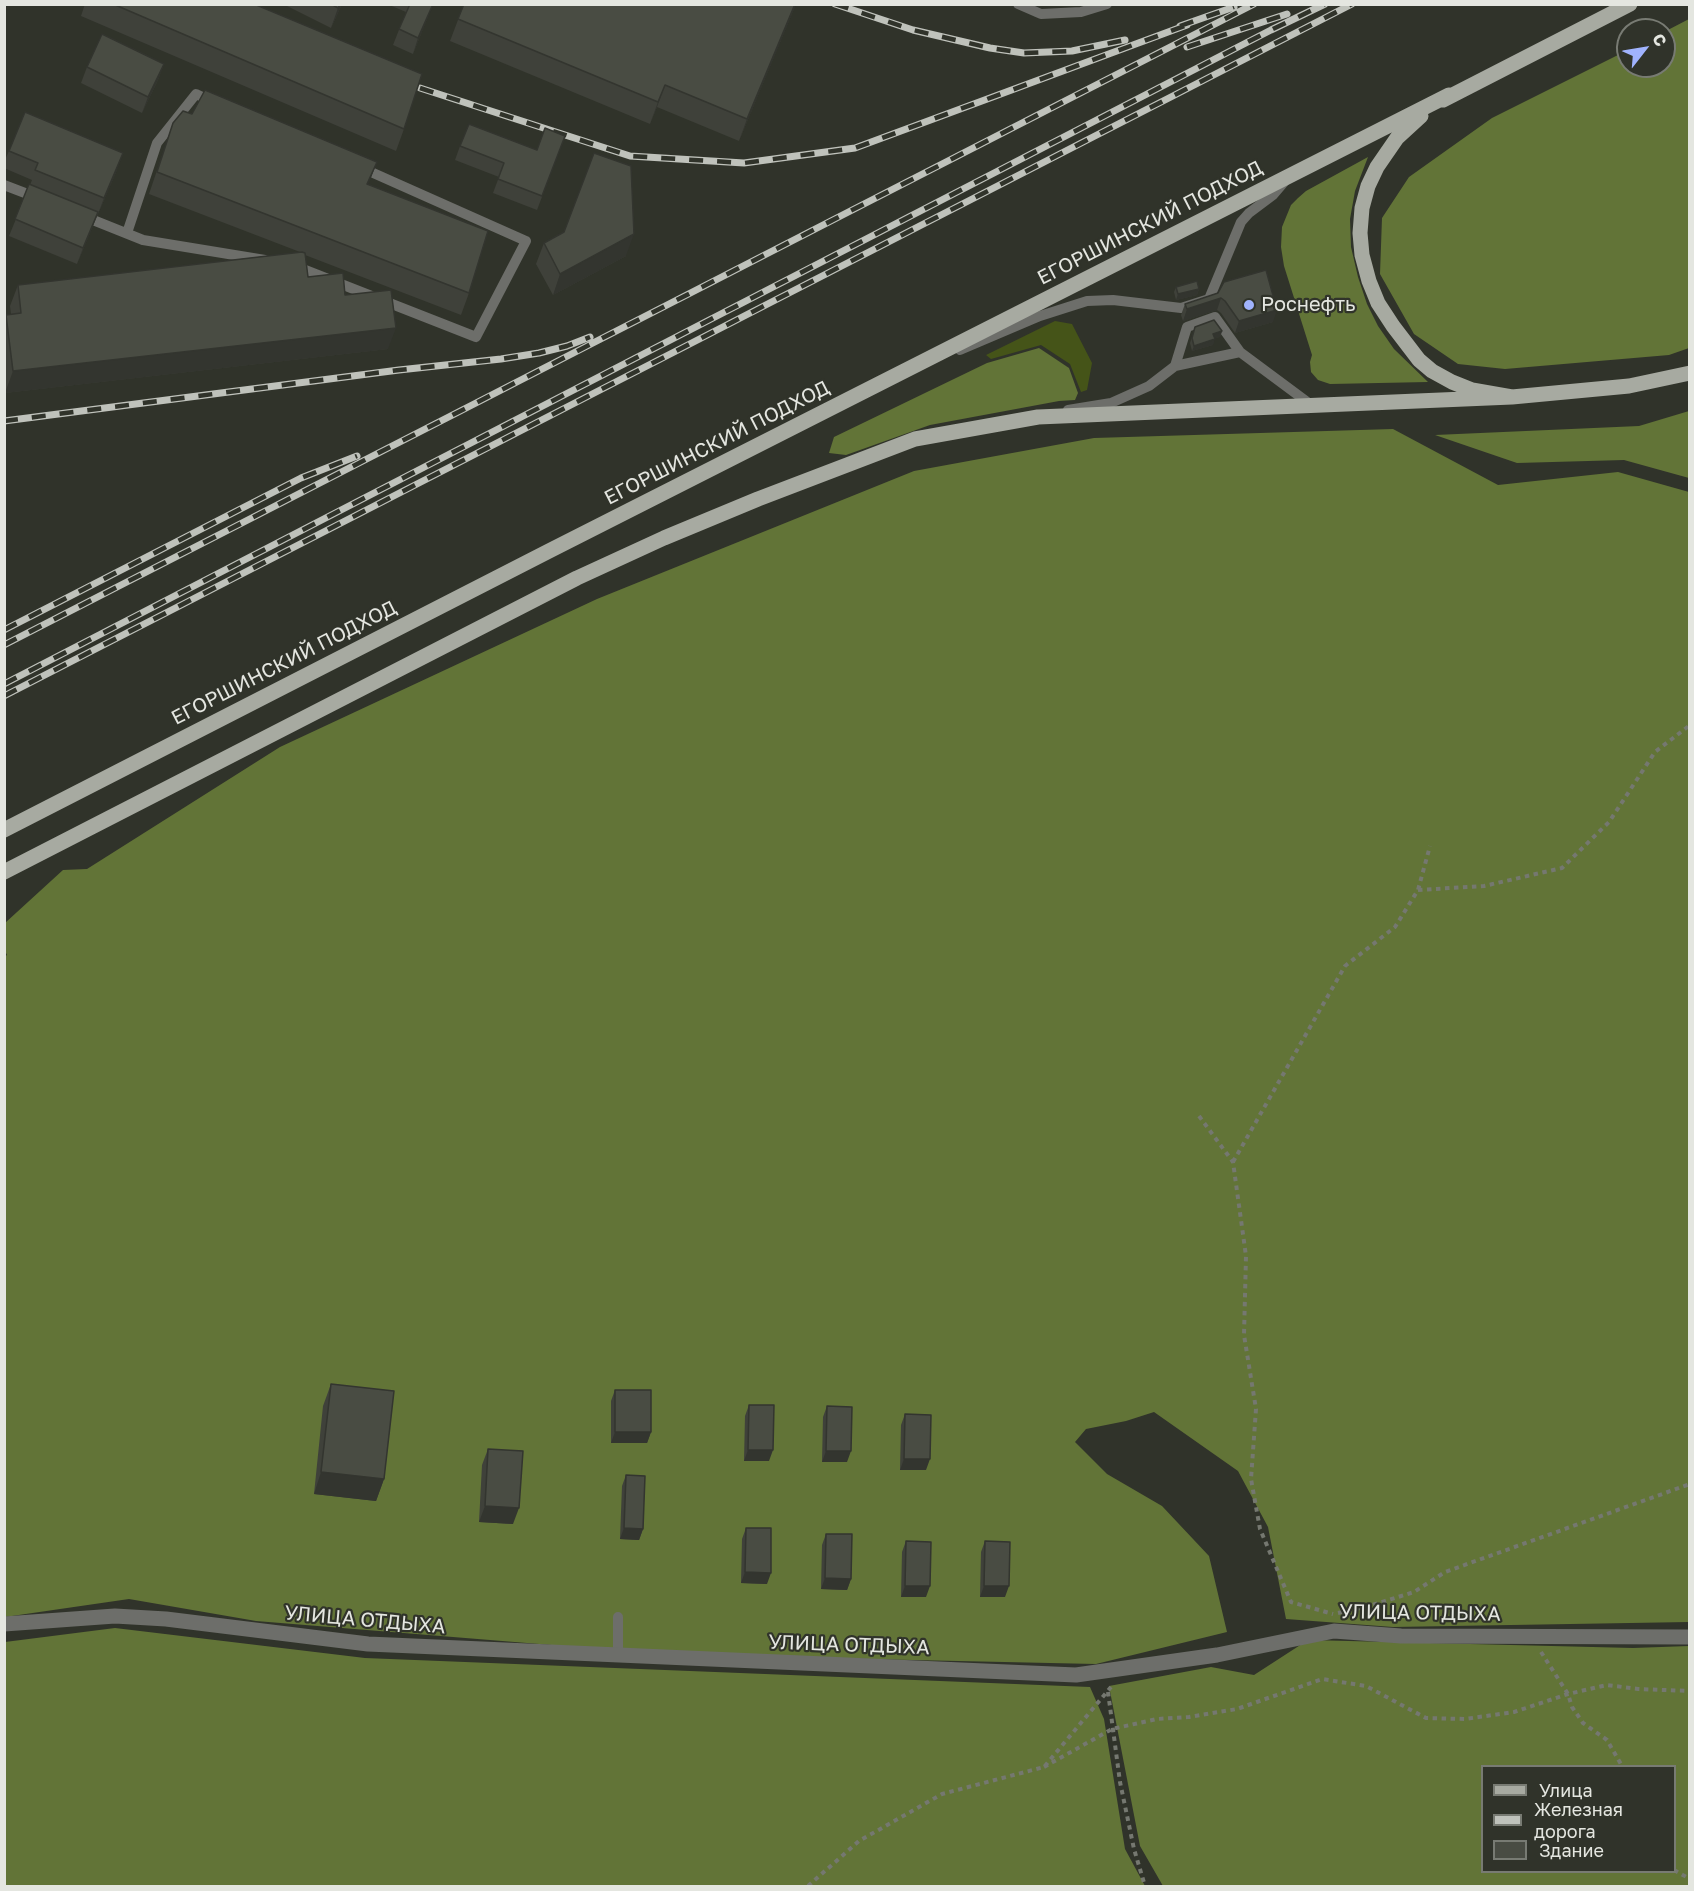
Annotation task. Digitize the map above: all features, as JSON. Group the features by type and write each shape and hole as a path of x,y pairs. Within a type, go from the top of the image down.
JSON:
{"main road":[{"path":"1512,398 1472,390 1432,371 1419,360 1393,326 1378,303 1362,255 1360,233 1362,208 1368,186 1377,167 1397,138 1449,95 1630,4"},
{"name":"ЕГОРШИНСКИЙ ПОДХОД","path":"4,830 1449,95"},
{"path":"4,872 577,578 664,538 915,439 1038,417 1311,404 1512,398 1629,386 1689,374"}],"street":[{"name":"УЛИЦА ОТДЫХА","path":"4,1624 125,1616 368,1644 1076,1675 1217,1655 1334,1631 1401,1636 1689,1638"}],"lane":[{"path":"1018,4 1041,14 1081,12 1107,4"},
{"path":"128,233 157,143 170,126 196,94 228,108"},
{"path":"76,213 143,240 295,266 476,336 526,241 356,165"},
{"path":"899,373 1040,316 1077,304 1113,300 1180,308 1209,299 1241,222 1273,195 1290,176"},
{"path":"4,185 45,201"},
{"path":"1175,366 1187,327 1215,317 1240,352 1311,404"},
{"path":"1038,417 1063,410 1110,404 1149,386 1175,366 1240,352"},
{"path":"618,1617 618,1656"}],"path":[{"path":"1418,890 1484,886 1562,868 1609,822 1655,752 1689,725"},
{"path":"1233,1162 1345,966 1395,927 1418,890 1430,846"},
{"path":"1199,1116 1233,1162 1246,1256 1244,1335 1256,1409 1251,1479 1260,1529 1291,1602 1335,1614 1369,1606 1414,1592 1445,1572 1689,1484"},
{"path":"1334,1631 1335,1614"},
{"path":"1531,1636 1568,1694 1572,1707 1583,1723 1607,1740 1621,1765"},
{"path":"1044,1767 1124,1670"},
{"path":"808,1887 859,1842 942,1794 1044,1767 1112,1729 1157,1719 1237,1710 1322,1679 1366,1686 1426,1718 1465,1719 1514,1712 1568,1694 1607,1685 1638,1689 1689,1690"},
{"path":"1107,1692 1122,1793 1145,1887"},
{"path":"1676,1871 1689,1879"}],"green space":[{"path":"1689,19 1689,348 1669,355 1505,369 1458,364 1414,334 1380,274 1382,218 1409,177 1492,118 1616,56 1616,78 1676,78 1676,26"},
{"path":"1368,157 1355,191 1350,219 1351,247 1358,277 1367,304 1378,326 1394,349 1428,382 1330,384 1318,380 1311,372 1312,355 1284,266 1281,247 1282,227 1291,205 1306,191"},
{"path":"1055,321 1072,324 1092,363 1087,390 1081,392 1070,364 1041,345 991,359 986,355"},
{"path":"1039,348 1069,368 1078,393 1075,400 930,425 846,455 829,453 834,437 987,363"},
{"path":"1689,411 1689,478 1624,460 1517,463 1435,435 1639,426"},
{"path":"1393,429 1498,485 1618,472 1689,492 1689,1622 1393,1627 1286,1619 1268,1527 1238,1471 1154,1412 1126,1421 1086,1429 1075,1442 1107,1474 1162,1506 1209,1556 1227,1632 1096,1664 613,1650 256,1621 129,1599 5,1617 4,957 7,955 5,923 63,870 87,869 280,747 597,599 914,471 1094,438"},
{"path":"115,1628 365,1658 1090,1687 1104,1719 1125,1849 1145,1886 5,1886 5,1642"},
{"path":"1308,1640 1633,1648 1689,1646 1689,1886 1163,1886 1140,1846 1109,1686 1211,1667 1254,1675"}],"building":[{"path":"113,4 254,4 422,74 404,129"},
{"path":"410,4 433,4 418,38 399,29"},
{"path":"464,4 795,4 747,119 665,85 658,102 458,19"},
{"path":"102,34 164,64 148,97 87,67"},
{"path":"205,90 377,162 367,184 488,231 469,293 157,172 173,123 183,111 192,114"},
{"path":"25,112 123,153 104,198 35,170 38,163 9,151"},
{"path":"469,124 537,150 545,128 565,136 542,196 498,179 504,163 460,146"},
{"path":"594,153 631,166 634,234 560,274 544,243 564,232"},
{"path":"29,184 98,212 83,248 15,219"},
{"path":"305,253 308,277 343,273 345,295 391,290 396,328 13,371 6,315 21,313 18,285"},
{"path":"1266,270 1277,310 1239,321 1221,298 1187,309 1185,304 1218,293 1224,282"},
{"path":"1197,281 1199,289 1178,294 1176,287"},
{"path":"1214,320 1222,331 1213,334 1215,339 1194,346 1192,338 1195,327"},
{"path":"331,1384 394,1391 384,1479 321,1472"},
{"path":"615,1390 651,1390 651,1432 615,1432"},
{"path":"749,1405 774,1405 773,1450 748,1450"},
{"path":"827,1406 852,1407 851,1451 826,1451"},
{"path":"905,1414 931,1415 930,1459 904,1459"},
{"path":"488,1449 523,1451 519,1508 485,1506"},
{"path":"626,1475 645,1476 643,1529 624,1528"},
{"path":"746,1528 771,1528 771,1573 745,1572"},
{"path":"826,1534 852,1534 851,1579 825,1578"},
{"path":"906,1541 931,1542 930,1586 905,1586"},
{"path":"985,1541 1010,1542 1009,1586 984,1586"}],"railway":[{"path":"835,4 913,30 990,48 1024,53 1072,51 1125,40"},
{"path":"4,645 1254,4"},
{"path":"4,684 1325,4"},
{"path":"4,696 1352,4"},
{"path":"1180,26 1234,7"},
{"path":"1187,47 1287,14"},
{"path":"420,88 630,156 744,163 855,148 1187,25"},
{"path":"4,421 501,359 539,353 590,337"},
{"path":"4,630 301,478 357,456"}],"place":[{"name":"Роснефть","path":"1249,305"}]}
